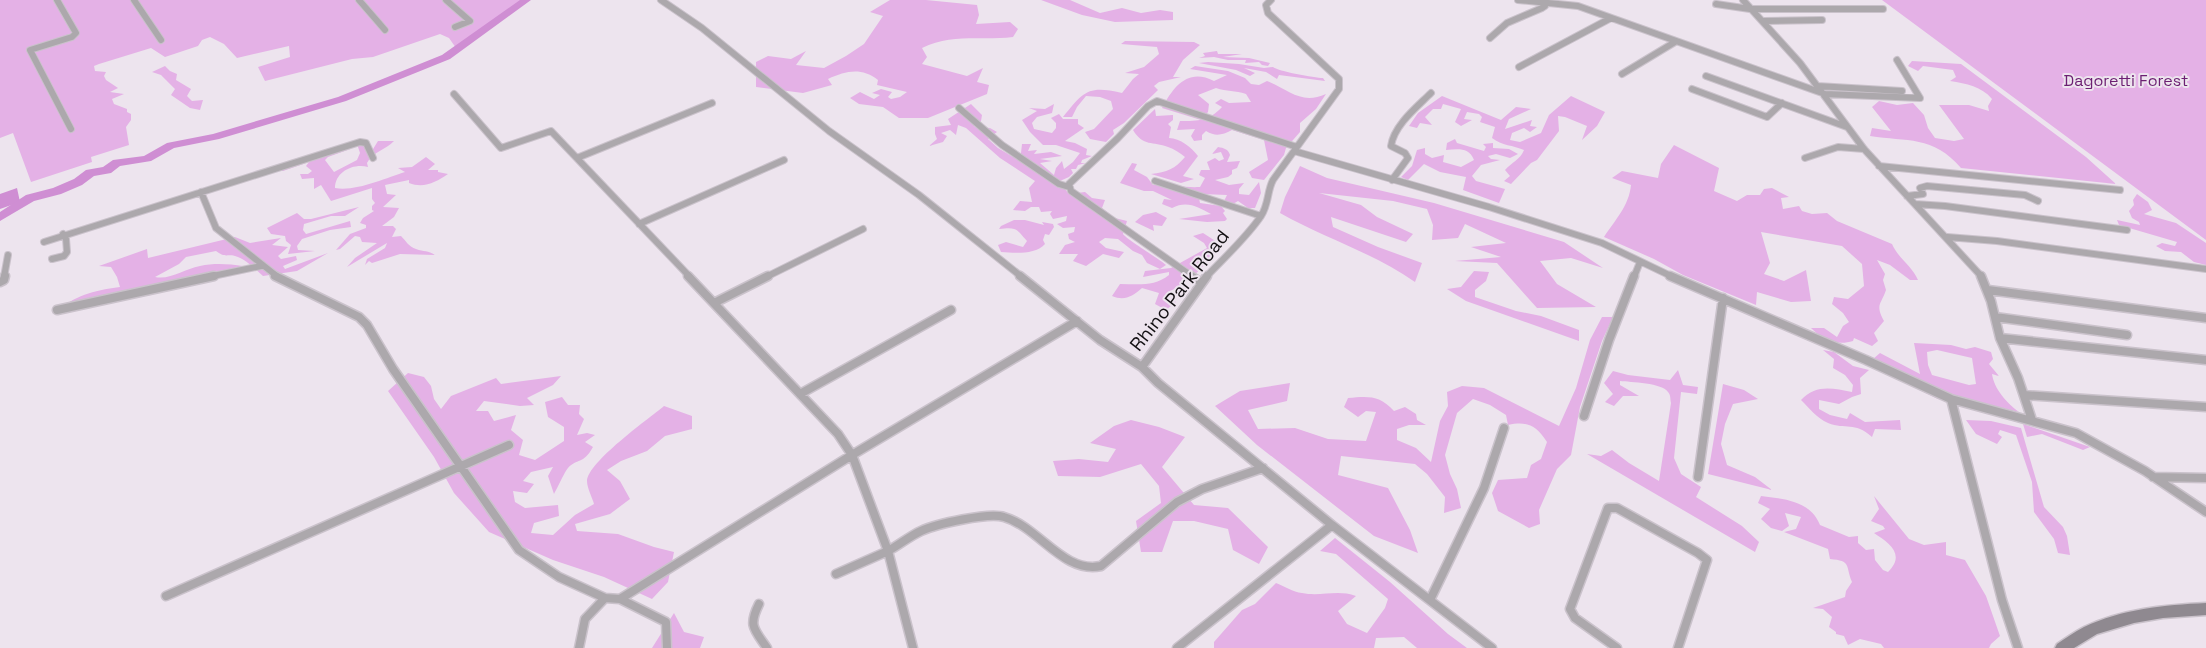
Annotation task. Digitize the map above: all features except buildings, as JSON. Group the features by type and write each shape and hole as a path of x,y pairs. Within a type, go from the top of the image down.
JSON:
{"main road":[{"path":"2062,648 2091,630 2128,617 2170,611 2206,609"}],"street":[{"path":"57,0 76,33 72,37 30,50 71,129"},
{"path":"134,0 161,40"},
{"path":"359,0 385,30"},
{"path":"446,0 470,21 455,27"},
{"path":"661,0 702,28 829,131 919,195 1100,340 1142,367"},
{"name":"Rhino Park Road","path":"1271,0 1266,5 1268,13 1333,73 1340,82 1339,89 1273,180 1270,186 1270,196 1261,216 1202,283 1142,367 1158,383 1332,525 1492,648"},
{"path":"1518,0 1578,6 1825,94 1920,98 1897,60"},
{"path":"1743,0 1800,63 1825,94 1847,127 1855,134 1864,150 1981,275 1988,290 2000,338 2024,395 2032,420"},
{"path":"1490,38 1496,30 1519,17 1542,8 1545,6 1545,2"},
{"path":"1716,4 1750,9 1883,9"},
{"path":"1519,67 1610,18"},
{"path":"1764,21 1822,20"},
{"path":"1622,74 1675,42"},
{"path":"1706,76 1847,127"},
{"path":"1817,86 1902,91"},
{"path":"1692,89 1767,116 1782,103"},
{"path":"1392,180 1408,158 1406,153 1390,146 1391,140 1410,115 1431,93"},
{"path":"454,94 501,148 551,131 838,434 852,455 888,551 913,648"},
{"path":"1068,187 1148,106 1156,101 1392,180 1590,239 1680,282 1723,298 1950,398 2076,433 2127,460 2206,512"},
{"path":"577,158 712,103"},
{"path":"959,108 1002,144 1059,184 1068,187 1202,283"},
{"path":"44,242 63,234 201,192 289,162 360,142 366,143 373,158"},
{"path":"1805,158 1838,147 1864,150"},
{"path":"639,224 784,160"},
{"path":"1879,166 2120,190"},
{"path":"1155,181 1261,216"},
{"path":"1907,196 1923,194 1920,188 1927,186 2025,195 2038,201"},
{"path":"201,192 216,228 261,266 273,275 360,318 367,326 393,369 519,550 551,573 605,598 620,599 666,622 668,648"},
{"path":"1915,204 1945,206 2127,230"},
{"path":"714,303 863,229"},
{"path":"52,259 64,256 67,252 66,239 63,234"},
{"path":"1947,237 1997,241 2206,269"},
{"path":"0,282 4,280 8,255"},
{"path":"1584,416 1609,340 1640,262"},
{"path":"57,310 261,266"},
{"path":"1988,290 2206,318"},
{"path":"1698,477 1723,298"},
{"path":"800,394 951,310"},
{"path":"1995,317 2127,335"},
{"path":"620,599 852,455 1077,321"},
{"path":"2000,338 2206,360"},
{"path":"2024,395 2206,407"},
{"path":"1950,398 2002,600 2018,648"},
{"path":"1430,600 1484,488 1504,428"},
{"path":"166,596 509,445"},
{"path":"836,574 888,551 921,532 964,519 1004,516 1028,528 1072,562 1091,568 1101,566 1177,502 1202,488 1263,468"},
{"path":"2153,477 2206,478"},
{"path":"1617,648 1575,618 1570,609 1608,508 1617,508 1698,553 1706,560 1678,648"},
{"path":"1177,648 1332,525"},
{"path":"578,648 585,619 605,598"},
{"path":"759,604 752,618 755,631 767,648"}],"green space":[{"path":"0,0 524,0 456,48 449,38 440,34 373,57 352,59 265,81 258,67 290,57 289,46 237,58 224,44 210,37 202,40 198,46 165,57 151,48 99,64 94,66 95,71 106,72 104,76 106,80 118,88 110,92 124,94 112,99 114,104 127,109 127,112 131,114 131,120 126,127 129,145 91,157 92,162 31,182 13,133 0,138"},
{"path":"890,0 926,0 977,5 979,15 976,24 1010,22 1018,29 1013,37 956,39 933,43 922,48 927,57 922,64 967,76 983,68 977,82 989,85 987,94 928,118 899,118 883,107 859,104 850,98 860,92 874,99 880,95 872,93 881,89 892,92 888,97 891,99 900,97 907,92 877,85 878,80 866,73 847,72 828,79 832,85 803,93 756,87 756,62 768,56 791,59 806,51 796,65 824,68 846,56 864,44 883,16 870,12"},
{"path":"1041,0 1070,0 1100,13 1122,8 1141,13 1160,10 1173,12 1173,20 1115,22 1082,15"},
{"name":"Dagoretti Forest","path":"1882,0 2206,0 2206,240"},
{"path":"1125,41 1194,42 1200,45 1183,60 1173,77 1181,77 1159,82 1154,86 1158,90 1124,123 1113,130 1114,134 1106,142 1090,139 1085,132 1094,129 1113,109 1111,101 1100,97 1086,96 1072,117 1063,117 1076,101 1088,92 1101,90 1122,93 1139,74 1125,73 1144,67 1159,54 1157,47 1121,44"},
{"path":"1217,51 1218,54 1242,54 1223,57 1249,58 1270,63 1268,66 1262,65 1259,62 1245,63 1246,60 1228,60 1214,57 1199,58 1205,56 1203,53"},
{"path":"1912,61 1961,64 2086,157 2116,184 1961,168 1951,157 1930,145 1908,140 1870,136 1872,128 1891,131 1872,107 1879,101 1897,105 1913,103 1924,115 1928,128 1935,138 1954,141 1964,139 1939,105 1969,105 1989,111 1988,106 1992,99 1978,88 1950,81 1956,77 1953,70 1923,66 1918,71 1908,66"},
{"path":"1208,62 1264,68 1273,67 1305,76 1323,78 1325,81 1279,75 1277,79 1266,72 1244,68 1255,73 1250,76 1236,70 1199,63"},
{"path":"165,66 177,74 176,80 191,89 187,96 192,101 203,100 200,110 190,108 171,95 175,89 161,75 152,72"},
{"path":"1195,66 1228,71 1245,78 1251,84 1259,85 1267,81 1302,97 1317,97 1326,94 1316,109 1300,123 1300,132 1286,148 1284,155 1264,180 1252,178 1249,172 1268,160 1264,140 1232,130 1219,135 1206,131 1202,135 1202,140 1194,141 1191,136 1195,129 1177,130 1180,121 1200,120 1162,108 1177,86 1183,81 1197,77 1214,81 1227,75 1190,69","holes":["1216,88 1246,94 1251,102 1229,103 1221,99 1215,103 1222,107 1213,115 1201,120 1208,112 1209,104 1198,95"]},
{"path":"1442,96 1501,120 1516,107 1531,109 1509,119 1505,129 1532,120 1530,126 1537,127 1530,132 1524,128 1512,133 1510,140 1520,142 1541,133 1549,115 1571,96 1605,112 1597,126 1582,140 1587,126 1558,116 1559,131 1537,160 1531,163 1511,184 1504,181 1510,176 1505,170 1518,159 1524,150 1500,143 1492,138 1495,127 1480,122 1482,117 1479,114 1467,112 1464,119 1472,120 1461,126 1455,122 1461,109 1443,104 1441,109 1433,109 1425,117 1432,125 1420,123 1417,128 1409,126 1418,113"},
{"path":"971,104 982,115 981,121 974,127 990,128 997,132 988,139 1013,157 1021,153 1022,144 1031,144 1028,151 1037,150 1034,154 1051,152 1062,156 1040,159 1052,161 1040,163 1054,175 1056,168 1062,161 1064,169 1080,153 1056,145 1043,145 1030,132 1022,120 1037,111 1029,108 1045,109 1054,104 1052,113 1037,117 1032,123 1034,129 1052,133 1056,128 1056,123 1051,118 1059,114 1063,119 1078,119 1078,124 1084,128 1065,141 1075,143 1087,149 1086,155 1092,156 1082,160 1081,163 1086,163 1078,165 1076,169 1071,169 1073,173 1069,177 1053,184 1065,189 1069,194 1085,192 1092,198 1105,200 1102,208 1115,218 1127,221 1123,234 1166,265 1160,269 1147,263 1142,255 1133,251 1118,239 1105,238 1099,242 1106,248 1124,252 1119,258 1103,254 1086,266 1073,261 1078,254 1059,254 1065,245 1075,242 1069,239 1068,234 1074,232 1075,227 1063,228 1057,224 1066,221 1067,216 1053,219 1050,214 1052,211 1041,212 1039,207 1031,207 1025,211 1013,210 1020,201 1032,202 1029,188 1035,181 1000,158 966,128 958,125 956,135 950,130 941,133 947,136 943,142 929,146 937,139 935,127 951,125 948,119"},
{"path":"1155,109 1156,116 1173,115 1173,120 1168,124 1171,127 1169,138 1185,144 1198,156 1183,176 1194,179 1181,183 1151,174 1170,169 1185,157 1163,145 1149,143 1141,139 1133,130"},
{"path":"1455,139 1457,143 1484,151 1486,147 1483,144 1493,143 1493,148 1509,149 1518,154 1510,158 1496,154 1488,156 1491,159 1500,160 1481,165 1472,176 1476,181 1505,189 1499,203 1463,190 1466,177 1440,172 1424,164 1408,180 1401,177 1412,166 1417,150 1425,148 1425,154 1432,158 1444,155 1443,162 1461,167 1474,160 1466,151 1459,149 1446,150 1447,143"},
{"path":"378,141 394,141 370,159 367,163 368,167 357,166 341,173 335,188 352,188 380,181 405,172 398,168 412,167 426,157 435,164 428,170 438,170 438,172 448,174 425,185 414,185 409,183 409,180 385,185 387,194 396,195 383,207 399,208 394,217 382,226 393,226 396,229 392,237 401,236 414,248 435,255 400,254 372,263 369,261 365,265 367,259 385,248 387,243 347,267 355,258 377,243 362,242 360,237 355,236 340,249 336,250 350,234 366,228 366,225 360,223 363,218 374,211 372,210 372,206 375,203 372,199 372,188 331,201 321,185 314,189 314,178 302,179 300,174 308,174 312,171 306,166 309,162 283,171 276,171 353,148 328,157 325,160 334,172 357,160 360,153 357,144 367,145 370,154"},
{"path":"1674,145 1719,168 1714,191 1737,201 1747,195 1760,195 1764,189 1772,188 1789,197 1781,198 1783,209 1799,206 1802,211 1812,214 1827,213 1837,221 1892,244 1918,280 1910,280 1890,265 1877,260 1885,274 1883,280 1886,290 1879,308 1884,321 1874,333 1878,341 1872,346 1854,338 1853,341 1841,343 1830,341 1820,336 1811,328 1824,328 1837,337 1843,326 1849,322 1843,313 1832,304 1834,297 1848,299 1864,286 1862,264 1842,246 1761,232 1770,263 1764,274 1784,281 1806,270 1811,301 1791,302 1757,292 1756,305 1683,275 1654,259 1604,237 1617,219 1630,193 1631,185 1612,178 1622,171 1658,178 1661,164"},
{"path":"1218,147 1226,149 1229,153 1227,162 1240,161 1237,168 1232,170 1232,174 1215,180 1229,185 1244,183 1239,189 1239,194 1249,195 1259,182 1261,193 1255,208 1248,208 1238,201 1233,204 1224,201 1227,195 1202,194 1199,198 1200,203 1221,206 1225,211 1223,213 1227,219 1225,221 1207,222 1179,219 1211,214 1188,205 1172,208 1162,204 1164,199 1172,200 1153,191 1144,191 1120,183 1132,163 1137,164 1134,170 1147,177 1153,185 1200,187 1205,178 1199,175 1201,170 1210,170 1207,162 1215,158 1219,161 1224,159 1221,152 1212,154"},
{"path":"1300,166 1327,178 1434,203 1564,242 1603,268 1571,258 1540,261 1557,284 1596,307 1537,308 1497,263 1455,261 1501,257 1471,247 1506,243 1465,224 1458,238 1432,240 1433,225 1427,209 1393,201 1319,193 1361,205 1377,217 1413,234 1406,242 1331,217 1333,227 1378,247 1422,263 1415,282 1383,262 1280,213 1285,197"},
{"path":"2137,194 2148,202 2152,210 2144,214 2176,223 2206,243 2206,265 2194,262 2181,252 2165,251 2156,246 2162,243 2175,246 2177,242 2119,225 2117,220 2140,225 2139,222 2132,218 2129,211 2134,205 2133,200"},
{"path":"359,207 345,216 331,216 304,224 303,230 306,234 350,221 351,227 330,230 302,239 297,246 298,250 315,251 288,254 291,245 286,241 285,236 271,234 267,228 297,213 304,219 311,219"},
{"path":"1156,212 1167,218 1162,226 1153,225 1154,231 1135,222 1143,215"},
{"path":"1014,220 1025,220 1044,225 1042,222 1053,224 1054,227 1049,235 1045,234 1043,240 1045,244 1041,248 1030,252 1001,252 998,245 1006,242 1023,247 1027,241 1016,230 1010,228 999,229 1001,226"},
{"path":"1203,233 1217,242 1209,258 1198,272 1168,292 1166,296 1176,302 1166,310 1155,304 1159,293 1142,288 1128,297 1112,296 1120,284 1152,283 1169,275 1169,272 1143,277 1145,271 1171,268 1207,248 1204,243 1193,236"},
{"path":"235,237 250,243 281,238 272,245 288,247 278,256 281,259 296,256 297,260 283,266 285,269 328,253 297,271 263,276 243,259 224,255 216,251 186,257 179,264 155,277 172,276 194,267 205,265 243,266 156,286 151,295 53,313 85,295 120,287 111,267 99,266 147,249 148,258"},
{"path":"1474,271 1489,272 1486,281 1475,290 1475,297 1516,311 1541,316 1579,330 1579,341 1466,301 1447,289 1461,287"},
{"path":"1602,317 1613,317 1602,341 1580,407 1571,455 1557,469 1539,510 1540,524 1529,528 1498,511 1492,493 1498,480 1527,478 1531,465 1541,459 1547,442 1535,428 1526,424 1508,425 1506,415 1490,405 1473,399 1457,413 1445,455 1450,474 1457,489 1461,508 1444,513 1445,497 1427,474 1415,464 1341,456 1338,475 1388,488 1410,530 1418,553 1374,536 1257,445 1215,406 1240,391 1290,383 1287,401 1248,410 1258,429 1295,428 1328,439 1366,441 1376,412 1366,411 1358,417 1344,407 1348,398 1379,399 1394,411 1405,407 1416,414 1417,420 1426,425 1409,425 1397,429 1397,440 1416,448 1431,462 1440,421 1448,406 1447,392 1462,386 1484,388 1559,426 1576,388 1590,340"},
{"path":"1914,343 1951,345 1966,349 1975,347 1991,352 1993,359 1989,364 1999,376 1992,374 1995,385 2006,400 2019,412 1982,403 1970,408 1938,399 1891,376 1873,359 1880,353 1920,374","holes":["1937,350 1972,358 1976,384 1969,385 1932,375 1928,365 1927,352"]},
{"path":"1823,350 1834,352 1853,366 1869,370 1860,378 1861,394 1839,404 1819,400 1819,409 1830,415 1847,419 1850,413 1865,422 1900,420 1901,430 1875,429 1872,437 1855,427 1828,423 1801,400 1812,391 1818,389 1825,388 1852,392 1853,385 1845,375 1833,368 1834,359"},
{"path":"1678,370 1683,385 1698,387 1697,394 1681,392 1674,458 1681,474 1701,487 1696,497 1742,526 1759,542 1755,552 1587,454 1601,456 1612,450 1659,481 1671,403 1669,393 1665,389 1653,385 1620,381 1620,385 1639,396 1623,396 1614,406 1605,402 1613,394 1604,383 1613,371 1628,375 1670,380"},
{"path":"408,373 424,377 431,386 434,399 441,409 451,396 496,378 501,384 561,376 553,385 527,398 534,405 520,406 484,401 476,411 488,411 494,421 516,415 511,430 523,440 519,455 535,460 564,441 564,427 548,417 545,402 562,397 568,405 580,405 579,414 584,419 577,435 587,433 595,435 585,442 593,447 589,453 568,468 554,494 548,476 553,467 531,472 523,481 534,484 527,493 513,491 515,502 525,508 558,505 559,516 534,523 531,533 553,535 575,515 594,504 587,481 597,463 632,431 664,406 692,416 692,429 665,436 647,451 621,461 607,470 620,481 630,499 610,514 575,524 577,531 618,534 674,552 668,582 652,599 604,577 553,560 489,532 454,493 434,457 388,391"},
{"path":"1723,384 1744,390 1758,399 1733,404 1725,424 1721,444 1727,465 1755,477 1772,490 1708,474"},
{"path":"1131,420 1159,427 1185,437 1162,467 1194,505 1228,508 1268,547 1259,564 1233,550 1228,529 1194,521 1173,521 1162,552 1141,552 1136,521 1161,503 1159,486 1141,464 1100,477 1058,476 1053,461 1079,459 1108,462 1116,449 1090,443 1114,426"},
{"path":"1966,420 1991,421 2021,428 2044,507 2063,527 2067,536 2070,555 2058,553 2054,539 2034,512 2032,482 2016,435 2000,430 1998,434 2002,437 1997,444 1976,434"},
{"path":"2023,424 2090,447 2083,450 2042,434 2027,437"},
{"path":"1761,496 1795,502 1810,510 1820,525 1849,537 1858,536 1858,543 1866,550 1874,549 1875,560 1883,570 1888,572 1896,560 1895,554 1890,545 1874,533 1885,529 1883,526 1871,521 1879,509 1874,496 1909,539 1924,545 1946,542 1946,555 1965,560 1986,596 2000,636 1989,648 1884,648 1881,644 1860,639 1848,645 1844,636 1836,634 1829,627 1832,617 1823,609 1813,608 1845,597 1846,591 1852,582 1847,565 1842,561 1830,559 1828,549 1784,532 1796,529 1801,517 1785,513 1789,526 1782,531 1771,528 1761,519 1770,509 1758,503"},
{"path":"1335,538 1467,648 1417,648 1404,637 1376,638 1374,648 1214,648 1214,642 1242,610 1255,604 1276,583 1302,593 1342,593 1356,596 1338,611 1347,624 1367,633 1385,608 1388,599 1336,554 1320,551"},
{"path":"674,613 684,632 704,637 700,648 652,648"}],"shaded area":[{"path":"17,188 20,202 0,209 0,194"}],"waterway":[{"path":"0,217 30,198 57,191 78,182 90,173 107,170 117,163 147,159 171,145 215,137 342,99 446,57 526,0"}]}
